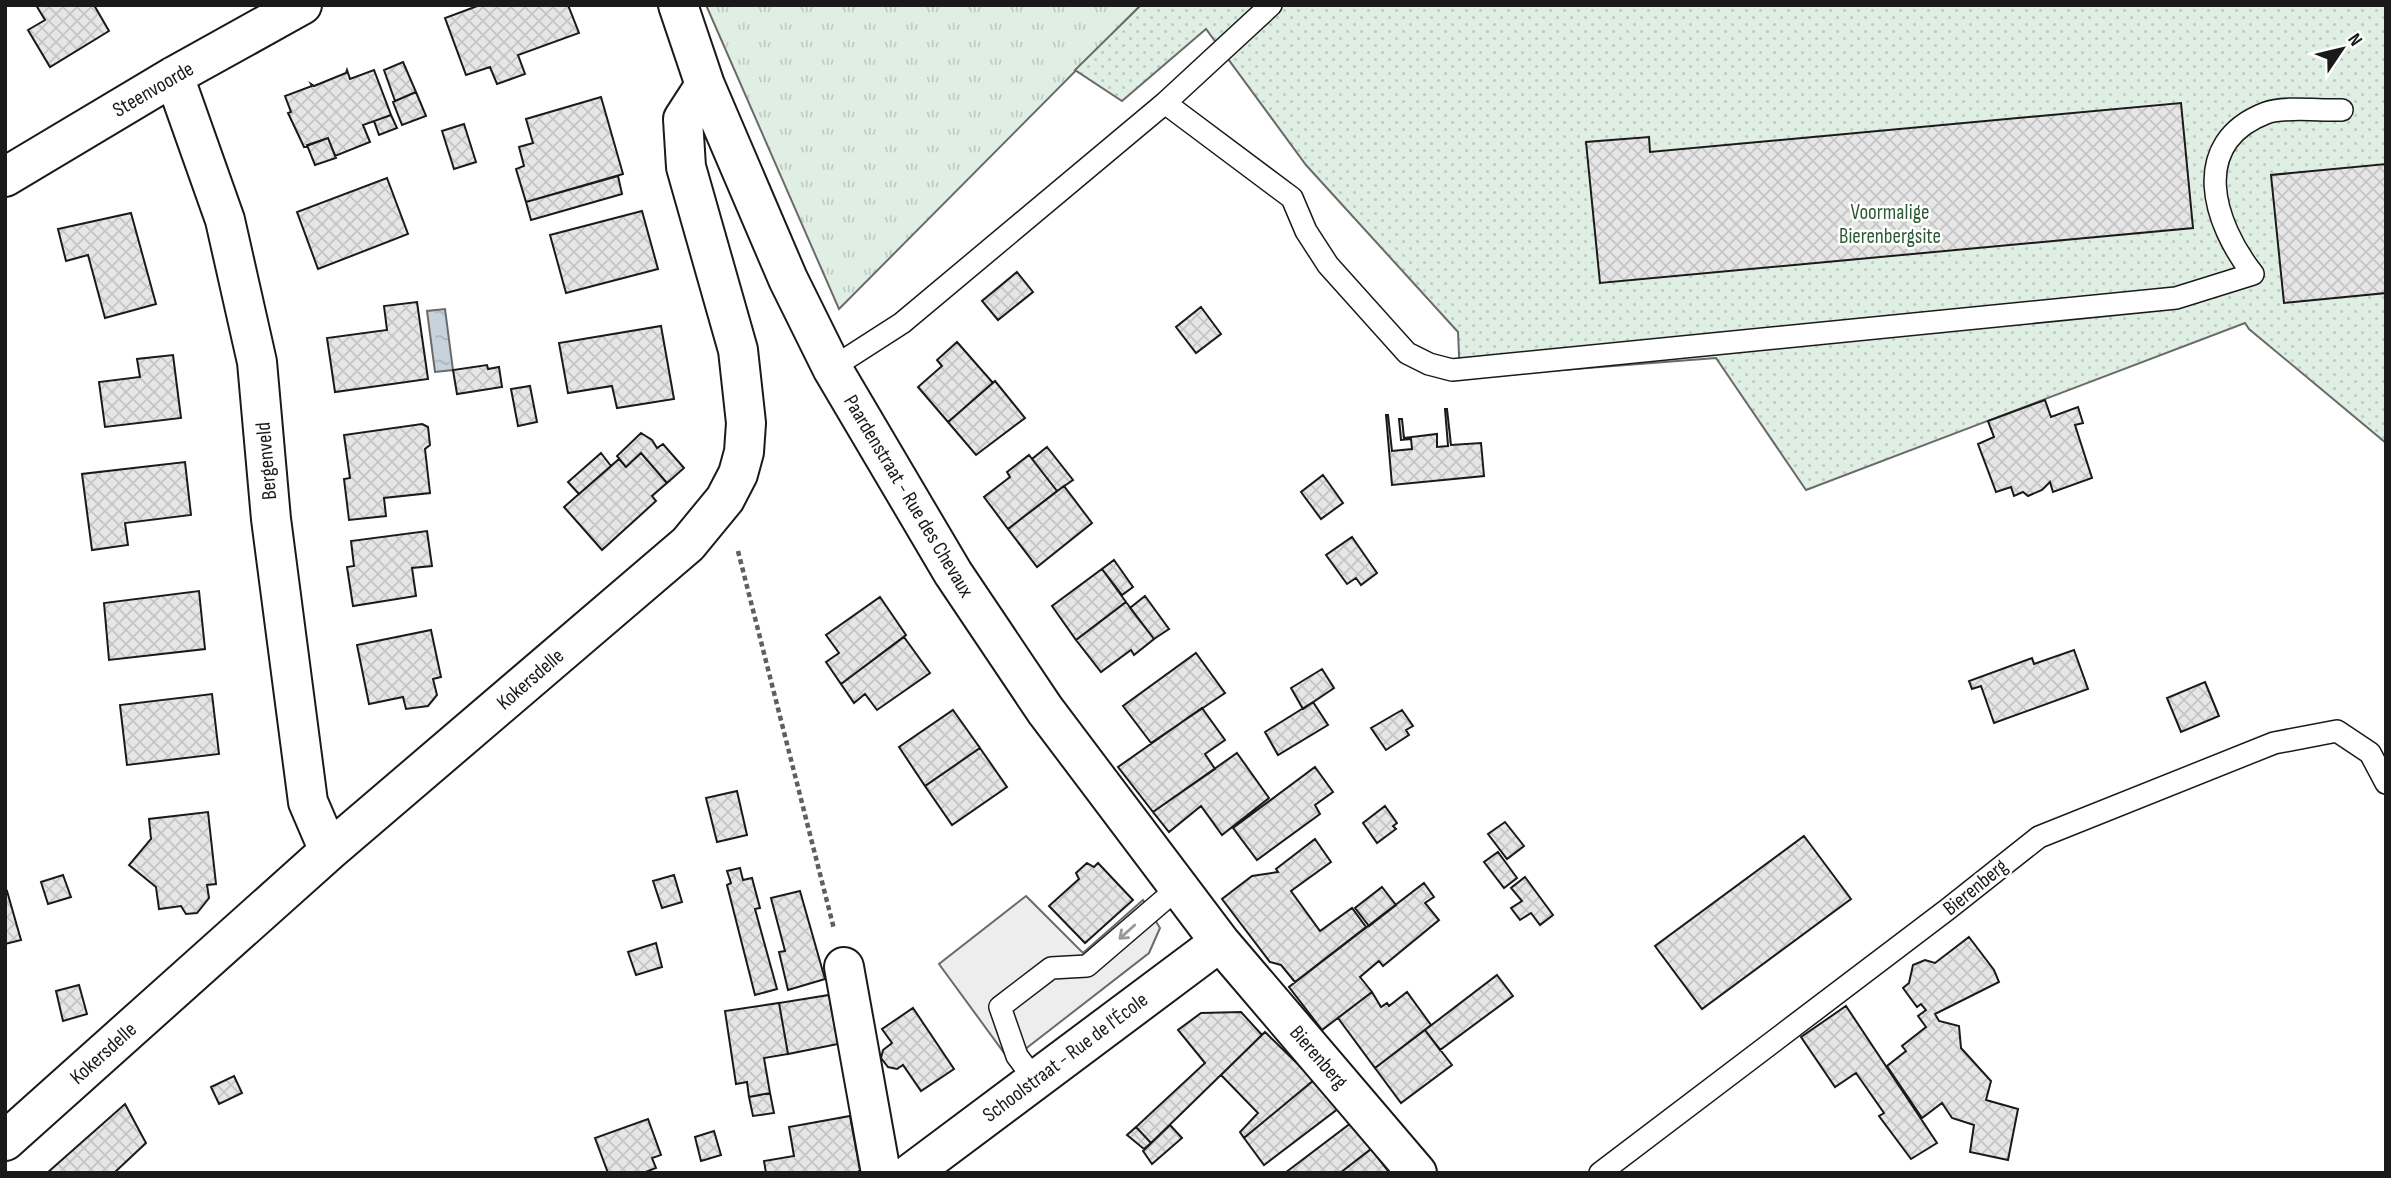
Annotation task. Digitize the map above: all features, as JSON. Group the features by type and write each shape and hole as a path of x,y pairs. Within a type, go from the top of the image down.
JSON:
{"street":[{"name":"Steenvoorde","path":"5,177 174,76 302,5"},
{"name":"Paardenstraat - Rue des Chevaux","path":"678,5 705,85 788,279 832,368 953,573 1045,710 1220,942"},
{"name":"Bergenveld","path":"174,76 225,220 257,362 271,519 308,802 329,851"},
{"name":"Kokersdelle","path":"5,1141 329,851 688,544 725,499 744,452 746,407 738,350 686,167 683,119 705,85"},
{"name":"Schoolstraat - Rue de l'École","path":"911,1173 1220,942"},
{"name":"Bierenberg","path":"1220,942 1417,1173"},
{"path":"844,967 881,1173"}],"lane":[{"path":"832,368 902,323 1165,103 1271,5"},
{"path":"1165,103 1293,198 1306,231 1328,265 1407,353 1429,364 1452,370 2176,298 2235,281 2253,274 2233,248 2219,211 2215,176 2223,144 2244,124 2269,112 2342,110"},
{"name":"Bierenberg","path":"1600,1173 2039,837 2274,743 2337,731 2370,753 2386,782"},
{"path":"1035,1080 1017,1056 1000,1007 1051,968 1087,967 1179,887"}],"path":[{"path":"725,499 844,967"}],"green space":[{"path":"706,5 1141,5 839,309"},
{"name":"Voormalige Bierenbergsite","path":"1141,5 2386,5 2386,443 2245,323 1806,490 1716,358 1460,378 1458,332 1306,165 1206,29 1122,101 1075,70"}],"shaded area":[{"path":"1026,896 1083,953 1143,900 1160,928 1149,953 1010,1061 939,964"}],"water":[{"path":"445,309 453,370 435,372 427,311"}],"building":[{"path":"36,5 94,5 109,31 50,67 28,30 45,20"},
{"path":"480,5 568,5 579,33 518,55 525,74 497,84 490,67 466,75 445,18"},
{"path":"403,62 416,92 395,101 384,70"},
{"path":"347,70 350,79 374,70 391,115 363,125 370,142 335,156 328,138 304,147 288,113 291,112 285,96 346,73"},
{"path":"416,92 426,116 402,125 393,102"},
{"path":"601,97 623,174 526,202 516,169 524,166 519,147 533,143 526,119"},
{"path":"2181,103 2193,228 1600,283 1586,142 1649,137 1650,152"},
{"path":"391,115 397,128 379,135 374,121"},
{"path":"464,124 476,162 454,169 442,131"},
{"path":"328,138 336,158 315,165 307,145"},
{"path":"2386,164 2386,293 2284,303 2271,175"},
{"path":"618,176 622,194 531,220 526,202"},
{"path":"387,178 408,234 318,269 297,212"},
{"path":"642,211 658,269 566,293 550,235"},
{"path":"131,213 156,304 105,318 88,255 66,261 58,229"},
{"path":"1017,272 1033,292 998,320 982,301"},
{"path":"417,302 428,379 335,392 327,338 387,330 384,306"},
{"path":"1201,307 1221,334 1196,353 1176,327"},
{"path":"661,326 674,399 617,408 612,386 568,393 559,343"},
{"path":"957,342 993,383 948,422 918,387 942,366 937,360"},
{"path":"173,355 181,418 105,427 99,382 140,377 137,359"},
{"path":"487,365 488,369 499,367 502,387 457,394 453,370"},
{"path":"995,381 1025,418 976,455 948,422"},
{"path":"530,386 537,422 518,426 511,389"},
{"path":"2045,400 2051,417 2078,407 2083,423 2075,425 2092,478 2053,492 2050,482 2042,490 2028,496 2023,492 2014,496 2011,487 1996,492 1978,444 1994,437 1988,421"},
{"path":"1445,409 1451,445 1481,443 1484,476 1392,485 1386,415 1392,451 1412,449 1411,439 1401,440 1399,419 1402,419 1404,438 1437,434 1437,447 1448,446"},
{"path":"422,424 428,427 430,445 425,449 430,493 384,498 386,516 349,520 344,479 350,478 344,435"},
{"path":"641,433 652,440 657,448 663,444 684,468 667,483 641,453 626,467 617,456"},
{"path":"1047,447 1073,480 1057,491 1032,459"},
{"path":"601,453 611,466 579,494 568,482"},
{"path":"641,453 667,483 652,496 656,501 602,550 564,507 619,459 626,467"},
{"path":"1029,455 1057,491 1008,529 984,497 1010,477 1007,472"},
{"path":"185,462 191,515 125,523 128,545 92,550 82,474"},
{"path":"1323,475 1343,503 1321,519 1301,492"},
{"path":"1064,486 1092,523 1037,567 1008,529"},
{"path":"427,531 432,566 412,568 416,596 353,606 347,567 354,566 351,541"},
{"path":"1352,537 1377,573 1361,585 1356,578 1347,584 1326,555"},
{"path":"1114,560 1133,587 1122,595 1102,569"},
{"path":"1102,569 1126,602 1076,640 1052,606"},
{"path":"199,591 205,649 109,660 104,603"},
{"path":"1145,596 1169,629 1154,639 1130,608"},
{"path":"880,597 906,635 841,684 826,662 839,653 826,635"},
{"path":"1126,602 1154,639 1134,655 1131,650 1101,672 1076,640"},
{"path":"431,630 441,677 433,679 437,695 428,706 406,709 403,697 369,704 357,645"},
{"path":"904,637 930,673 877,710 865,694 854,703 841,684"},
{"path":"2074,650 2088,689 1994,723 1981,686 1972,689 1969,681 2032,658 2034,664"},
{"path":"1196,653 1225,693 1151,743 1123,706"},
{"path":"1322,669 1334,688 1303,709 1291,688"},
{"path":"2205,682 2219,716 2181,732 2167,698"},
{"path":"212,694 219,754 127,765 120,705"},
{"path":"1313,702 1328,725 1278,755 1265,732"},
{"path":"1202,708 1225,740 1205,754 1215,769 1153,812 1118,767"},
{"path":"953,710 980,748 925,786 899,747"},
{"path":"1402,710 1413,726 1406,730 1409,735 1386,750 1371,728"},
{"path":"980,748 1007,787 952,825 925,786"},
{"path":"1237,753 1269,798 1222,835 1201,806 1169,832 1153,812"},
{"path":"1315,767 1333,792 1315,805 1320,814 1257,860 1233,828"},
{"path":"737,791 747,835 717,842 706,798"},
{"path":"1385,806 1397,823 1393,826 1396,829 1377,843 1363,823"},
{"path":"208,812 216,884 207,885 209,898 197,913 186,914 181,906 159,909 156,887 129,865 151,839 149,819"},
{"path":"1505,822 1524,846 1507,859 1488,834"},
{"path":"1804,836 1851,899 1702,1009 1655,946"},
{"path":"1315,839 1331,862 1291,891 1320,931 1352,908 1366,927 1295,982 1281,965 1270,962 1222,899 1252,876 1278,872 1276,869"},
{"path":"1498,852 1517,878 1504,888 1484,862"},
{"path":"1087,863 1094,867 1098,863 1133,900 1085,943 1049,906 1079,879 1076,873"},
{"path":"740,868 743,880 752,878 760,908 755,909 777,989 755,995 727,885 731,883 727,871"},
{"path":"63,875 71,897 48,904 41,882"},
{"path":"674,875 682,902 662,908 653,881"},
{"path":"1525,877 1553,915 1540,925 1531,913 1520,920 1511,908 1522,901 1511,888"},
{"path":"1424,883 1434,897 1425,903 1439,920 1383,966 1379,961 1360,977 1372,992 1322,1030 1289,987"},
{"path":"1382,887 1396,905 1369,926 1355,908"},
{"path":"7,891 21,940 5,944 5,892"},
{"path":"800,891 825,979 788,990 779,952 785,951 771,898"},
{"path":"1969,937 1994,970 1999,982 1935,1014 1939,1021 1959,1026 1961,1048 1991,1081 1986,1100 2018,1109 2008,1160 1970,1152 1974,1125 1952,1118 1942,1103 1922,1118 1887,1066 1906,1051 1902,1046 1926,1027 1918,1016 1926,1010 1921,1004 1917,1007 1903,988 1909,983 1913,965 1925,960 1935,963"},
{"path":"656,943 662,967 636,975 628,952"},
{"path":"1497,975 1513,996 1440,1050 1425,1030"},
{"path":"79,985 87,1014 63,1021 56,991"},
{"path":"1372,992 1381,1007 1387,1003 1389,1006 1407,992 1431,1025 1375,1068 1338,1018"},
{"path":"829,995 838,1044 788,1054 779,1003"},
{"path":"779,1003 788,1054 764,1058 770,1093 749,1097 747,1082 736,1084 725,1011"},
{"path":"1846,1006 1937,1143 1911,1159 1879,1116 1884,1113 1856,1073 1835,1087 1801,1037"},
{"path":"913,1008 954,1069 921,1091 903,1065 897,1069 888,1067 881,1058 883,1050 892,1043 882,1029"},
{"path":"1241,1012 1262,1035 1151,1143 1136,1127 1205,1063 1178,1030 1201,1013"},
{"path":"1425,1030 1452,1065 1401,1103 1375,1068"},
{"path":"1265,1032 1314,1080 1244,1138 1240,1132 1258,1113 1221,1075"},
{"path":"234,1076 242,1093 219,1104 211,1087"},
{"path":"1314,1080 1339,1108 1264,1165 1244,1138"},
{"path":"770,1093 774,1113 753,1116 749,1097"},
{"path":"125,1104 146,1143 114,1173 47,1173"},
{"path":"850,1116 860,1170 857,1173 766,1173 764,1161 794,1156 789,1127"},
{"path":"648,1119 661,1155 652,1158 656,1168 643,1173 608,1173 595,1138"},
{"path":"1351,1123 1371,1149 1340,1173 1285,1173"},
{"path":"1170,1125 1182,1138 1152,1164 1143,1151"},
{"path":"1136,1127 1151,1143 1144,1149 1127,1135"},
{"path":"714,1131 721,1155 701,1161 695,1137"},
{"path":"1371,1149 1388,1171 1340,1173"}]}
